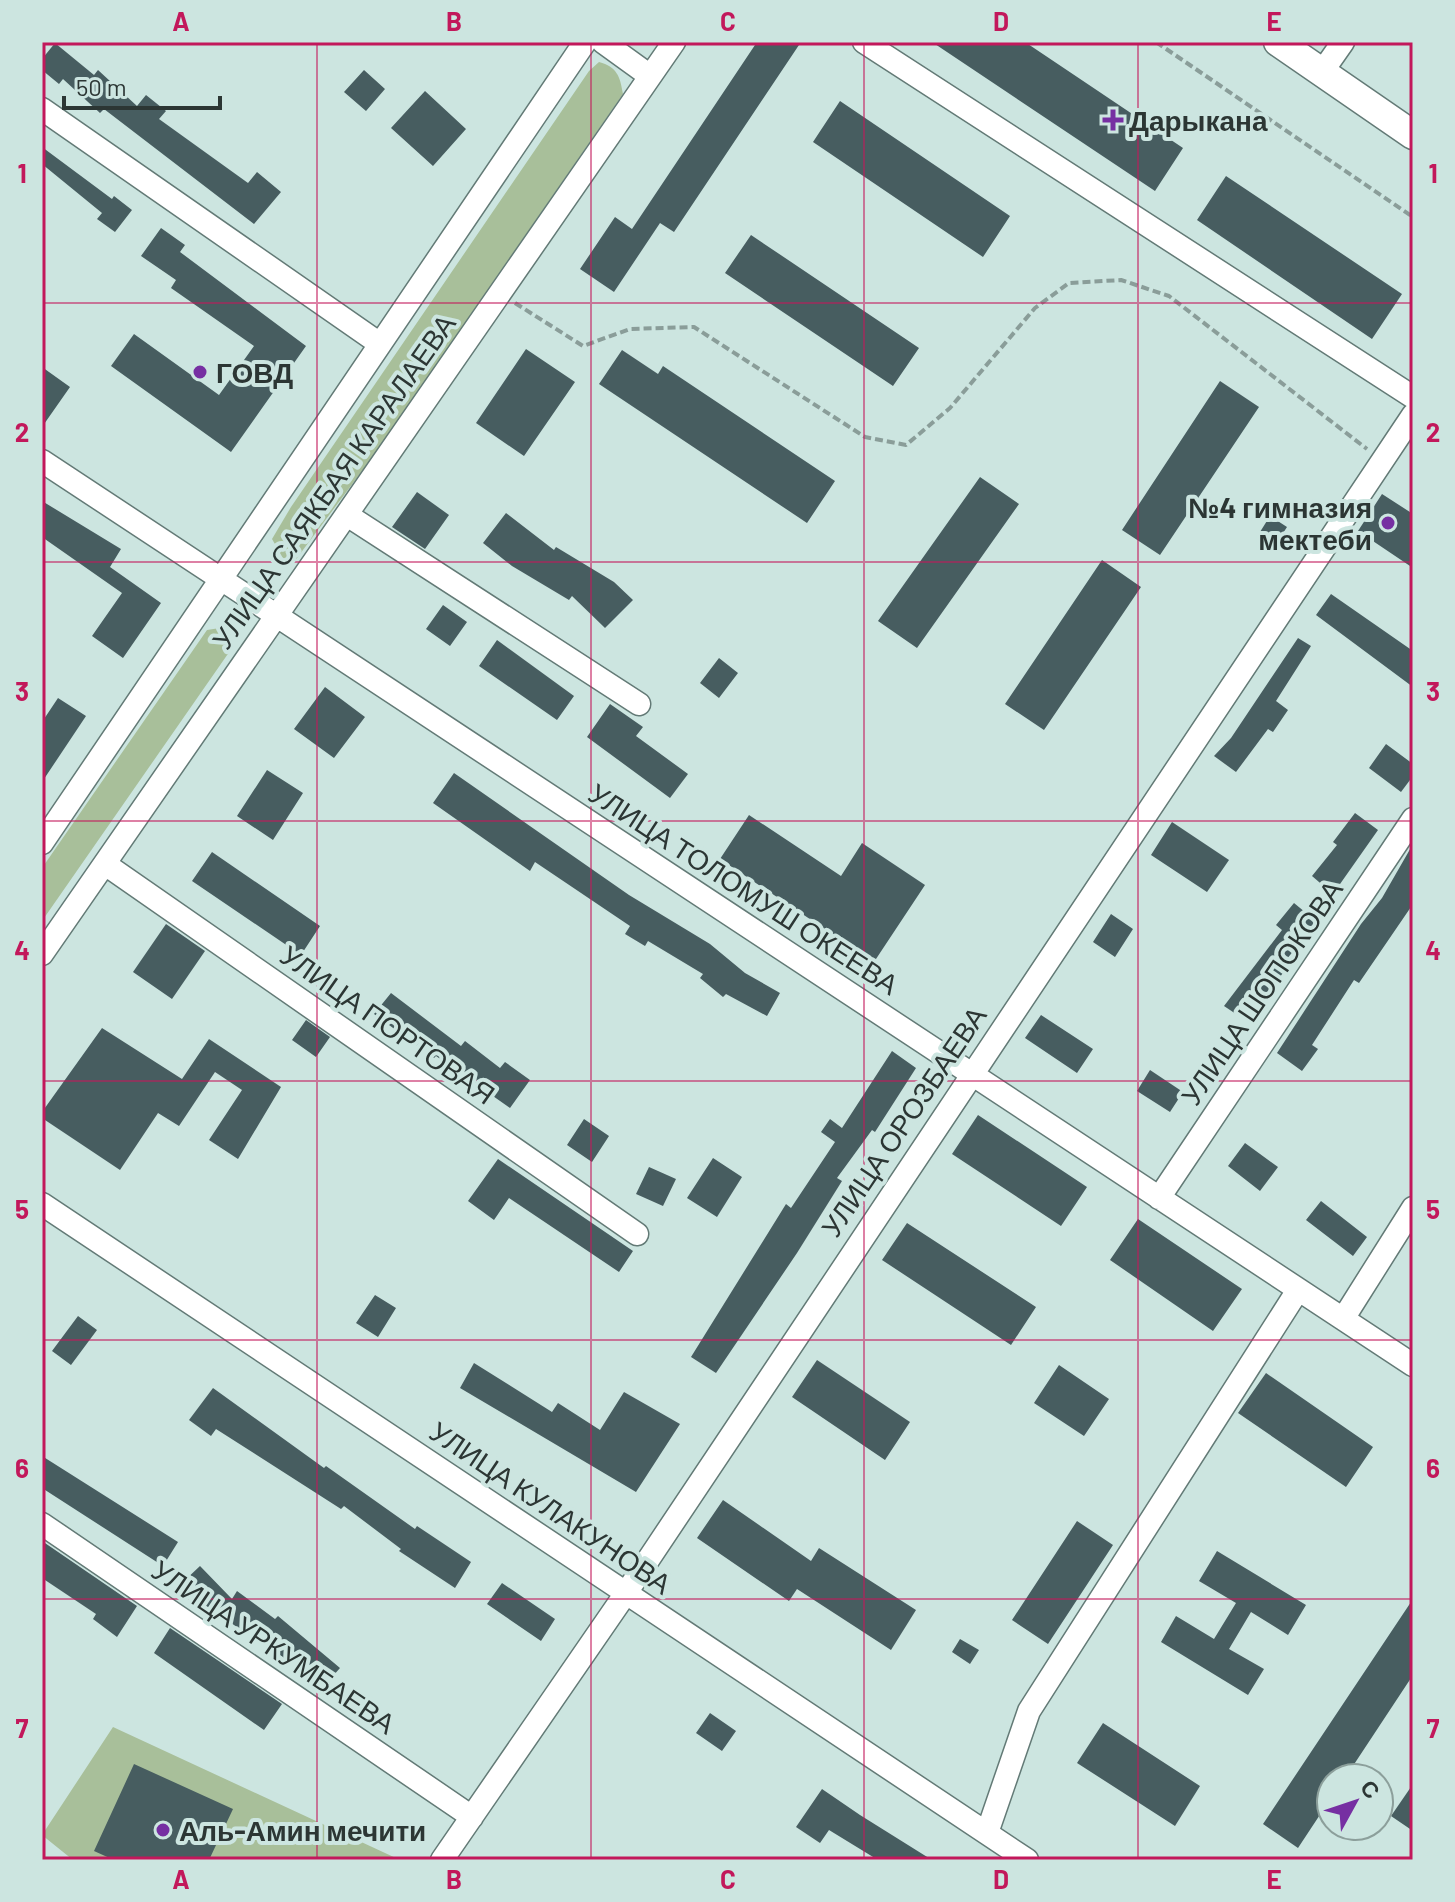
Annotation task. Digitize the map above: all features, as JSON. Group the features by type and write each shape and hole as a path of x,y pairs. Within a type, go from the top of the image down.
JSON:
{"main road":[{"path":"1278,42 1413,135"}],"street":[{"name":"УЛИЦА САЯКБАЯ КАРАЛАЕВА","path":"42,843 585,42"},
{"path":"603,42 650,76"},
{"name":"УЛИЦА САЯКБАЯ КАРАЛАЕВА","path":"42,954 674,42"},
{"path":"864,42 1413,397"},
{"path":"1322,72 1343,42"},
{"path":"42,109 380,344"},
{"name":"УЛИЦА ОРОЗБАЕВА","path":"442,1860 626,1593 1413,415"},
{"name":"УЛИЦА ТОЛОМУШ ОКЕЕВА","path":"42,461 1413,1365"},
{"path":"347,515 639,704"},
{"path":"42,802 61,815"},
{"name":"УЛИЦА ШОПОКОВА","path":"1159,1198 1413,819"},
{"name":"УЛИЦА ПОРТОВАЯ","path":"105,864 637,1234"},
{"name":"УЛИЦА КУЛАКУНОВА","path":"42,1204 1027,1860"},
{"path":"1343,1319 1413,1208"},
{"path":"987,1833 1029,1711 1298,1290"},
{"name":"УЛИЦА УРКУМБАЕВА","path":"42,1524 472,1817"}],"path":[{"path":"1156,42 1413,217"},
{"path":"500,294 583,346 630,329 694,327 865,437 906,445 950,408 1035,308 1069,283 1121,280 1169,296 1382,461"}],"green space":[{"path":"599,62 617,73 623,94 371,459 294,562 284,560 272,539 291,507 589,71"},
{"path":"220,628 230,634 232,648 42,921 42,868 207,630"},
{"path":"113,1727 398,1859 73,1860 42,1835"}],"building":[{"path":"757,42 801,42 674,232 660,223 614,292 580,269 615,217 632,229"},
{"path":"932,42 1025,42 1183,148 1155,191"},
{"path":"55,43 94,75 98,70 137,106 146,95 166,111 159,119 248,183 257,172 281,192 254,224 104,109 100,113 63,79 59,84 42,70 42,59"},
{"path":"364,70 385,89 366,111 344,92"},
{"path":"425,91 466,129 433,166 391,128"},
{"path":"840,101 1010,216 983,257 813,142"},
{"path":"42,147 112,199 114,196 132,210 115,232 97,219 102,213 42,164"},
{"path":"1226,176 1402,294 1372,339 1197,220"},
{"path":"161,228 185,245 180,252 306,346 231,452 111,366 134,334 219,395 254,346 171,288 176,280 141,256"},
{"path":"751,235 919,348 893,386 725,273"},
{"path":"526,349 575,382 524,456 476,423"},
{"path":"622,350 658,374 663,366 835,481 807,523 599,384"},
{"path":"42,367 70,387 42,427"},
{"path":"1220,381 1259,407 1160,555 1122,530"},
{"path":"980,477 1019,504 917,648 878,621"},
{"path":"417,492 449,515 425,549 392,527"},
{"name":"№4 гимназия мектеби","path":"1382,494 1413,514 1413,568 1358,531"},
{"path":"42,501 121,549 110,567 161,603 123,658 92,636 122,593 42,537"},
{"path":"506,513 554,550 556,547 614,582 633,600 605,628 572,596 569,600 512,566 483,543"},
{"path":"1270,516 1287,527 1276,544 1260,532"},
{"path":"1102,560 1141,587 1044,730 1005,704"},
{"path":"1331,594 1413,651 1413,687 1316,615"},
{"path":"443,605 467,622 450,646 426,629"},
{"path":"1298,638 1311,646 1276,701 1288,710 1273,732 1268,729 1236,772 1214,756 1231,738"},
{"path":"497,640 574,696 557,720 479,666"},
{"path":"719,658 738,673 719,698 700,683"},
{"path":"325,687 365,717 334,758 294,729"},
{"path":"58,698 86,716 42,782 42,722"},
{"path":"610,704 643,727 636,736 688,774 670,798 587,737"},
{"path":"1386,744 1413,764 1413,776 1401,792 1369,768"},
{"path":"267,770 303,793 273,840 237,816"},
{"path":"454,773 629,895 710,944 745,973 780,993 767,1016 726,994 723,997 700,978 703,974 648,941 645,946 625,934 630,926 535,862 530,871 433,803"},
{"path":"1355,813 1378,830 1333,894 1312,876 1337,845 1333,842"},
{"path":"749,815 841,876 862,843 925,885 874,962 720,859"},
{"path":"1172,822 1229,860 1207,892 1151,855"},
{"path":"1413,844 1413,904 1359,983 1354,980 1312,1045 1318,1049 1302,1071 1277,1053 1361,924 1382,898"},
{"path":"212,852 320,926 301,955 192,881"},
{"path":"1294,903 1317,922 1286,960 1290,963 1248,1022 1224,1006 1282,930 1276,925"},
{"path":"1111,914 1133,929 1115,957 1093,942"},
{"path":"166,924 205,951 172,999 133,972"},
{"path":"391,993 461,1046 465,1041 500,1068 505,1062 530,1080 510,1108 374,1014"},
{"path":"1041,1015 1093,1049 1077,1073 1025,1038"},
{"path":"306,1020 330,1037 316,1057 292,1040"},
{"path":"102,1028 182,1079 209,1039 281,1087 238,1159 209,1140 242,1090 215,1072 179,1126 158,1113 120,1170 42,1118 42,1112"},
{"path":"892,1051 916,1068 875,1132 872,1130 837,1178 842,1181 716,1373 691,1357 786,1204 791,1208 835,1142 821,1132 830,1119 842,1128"},
{"path":"1150,1070 1183,1092 1170,1112 1137,1091"},
{"path":"978,1115 1087,1187 1061,1226 952,1154"},
{"path":"584,1119 609,1136 592,1162 567,1145"},
{"path":"1245,1143 1278,1167 1260,1191 1228,1166"},
{"path":"713,1158 742,1177 717,1217 687,1198"},
{"path":"498,1159 633,1251 619,1272 509,1198 494,1220 468,1201"},
{"path":"649,1167 676,1179 663,1206 636,1194"},
{"path":"1321,1201 1367,1237 1353,1256 1306,1220"},
{"path":"1138,1219 1242,1289 1213,1331 1110,1260"},
{"path":"907,1223 1036,1307 1011,1345 882,1260"},
{"path":"375,1295 396,1308 378,1337 356,1323"},
{"path":"78,1316 97,1330 71,1365 52,1351"},
{"path":"817,1360 910,1422 885,1460 792,1397"},
{"path":"474,1363 552,1412 558,1403 600,1430 624,1392 680,1424 636,1492 460,1388"},
{"path":"1059,1365 1109,1399 1084,1436 1034,1403"},
{"path":"1266,1373 1373,1447 1346,1487 1238,1413"},
{"path":"213,1388 324,1468 326,1466 415,1529 417,1526 471,1562 455,1588 399,1551 401,1549 344,1506 341,1509 216,1429 211,1436 189,1420"},
{"path":"42,1456 178,1542 163,1566 42,1488"},
{"path":"723,1500 811,1561 819,1548 916,1610 891,1650 797,1589 789,1601 697,1538"},
{"path":"1077,1521 1113,1545 1048,1644 1012,1620"},
{"path":"42,1541 137,1606 117,1637 93,1619 96,1614 42,1578"},
{"path":"1217,1551 1306,1605 1288,1635 1251,1612 1229,1649 1264,1669 1248,1695 1161,1642 1176,1616 1214,1639 1236,1603 1199,1581"},
{"path":"200,1566 232,1599 237,1591 275,1619 278,1616 340,1668 324,1686 287,1653 284,1658 245,1628 243,1631 201,1603 182,1583"},
{"path":"502,1583 555,1619 541,1641 487,1604"},
{"path":"1413,1599 1413,1675 1356,1762 1315,1762 1315,1822 1298,1848 1263,1824"},
{"path":"170,1628 282,1704 264,1730 154,1653"},
{"path":"960,1639 979,1650 970,1664 952,1652"},
{"path":"710,1713 736,1731 722,1751 696,1733"},
{"path":"1103,1723 1200,1786 1175,1826 1077,1763"},
{"name":"Аль-Амин мечити","path":"134,1764 233,1809 209,1860 114,1860 94,1851"},
{"path":"1413,1784 1413,1831 1395,1819 1395,1810"},
{"path":"822,1789 932,1860 878,1860 829,1830 820,1843 796,1827"}],"place":[{"name":"Дарыкана","path":"1113,120"},
{"name":"ГОВД","path":"200,372"},
{"name":"№4 гимназия мектеби","path":"1388,523"},
{"name":"Аль-Амин мечити","path":"163,1830"}]}
